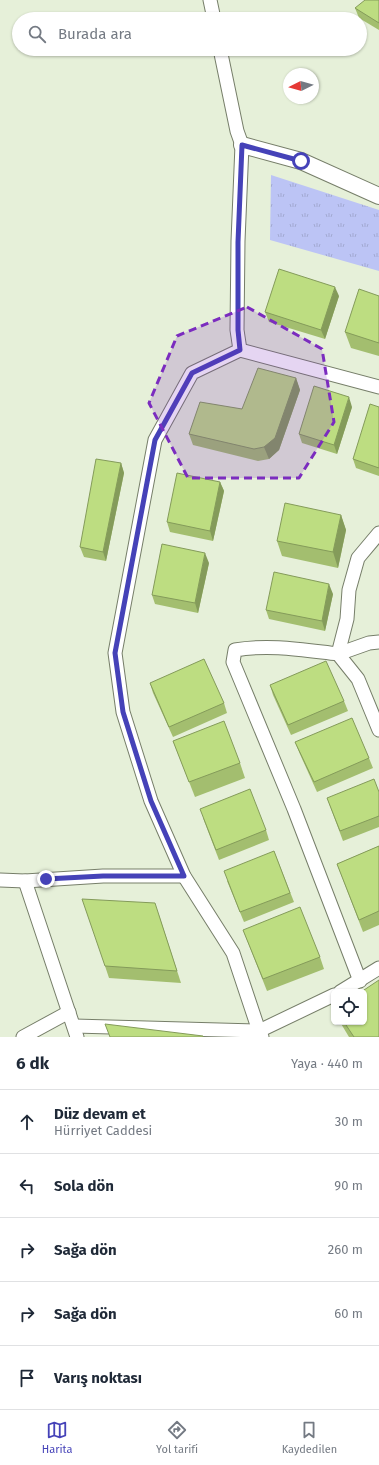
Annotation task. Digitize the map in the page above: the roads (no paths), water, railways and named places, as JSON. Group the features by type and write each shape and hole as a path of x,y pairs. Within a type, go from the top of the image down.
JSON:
{"street":[{"path":"210,0 213,12"},
{"path":"221,56 237,131 242,145 238,242 238,330 240,350"},
{"path":"242,145 301,161 379,196"},
{"path":"260,1034 233,953 184,876 151,801 123,712 115,653 155,440 192,373 240,350 379,386"},
{"path":"338,654 347,619 349,590 358,558 379,533"},
{"path":"360,980 294,809 233,662 234,650 255,646 289,647 338,654 369,643 379,642"},
{"path":"338,654 358,679 379,730"},
{"path":"0,880 25,881 103,876 184,876"},
{"path":"25,881 75,1031 260,1034 331,997"},
{"path":"345,989 379,968"},
{"path":"23,1037 69,1012"}]}
